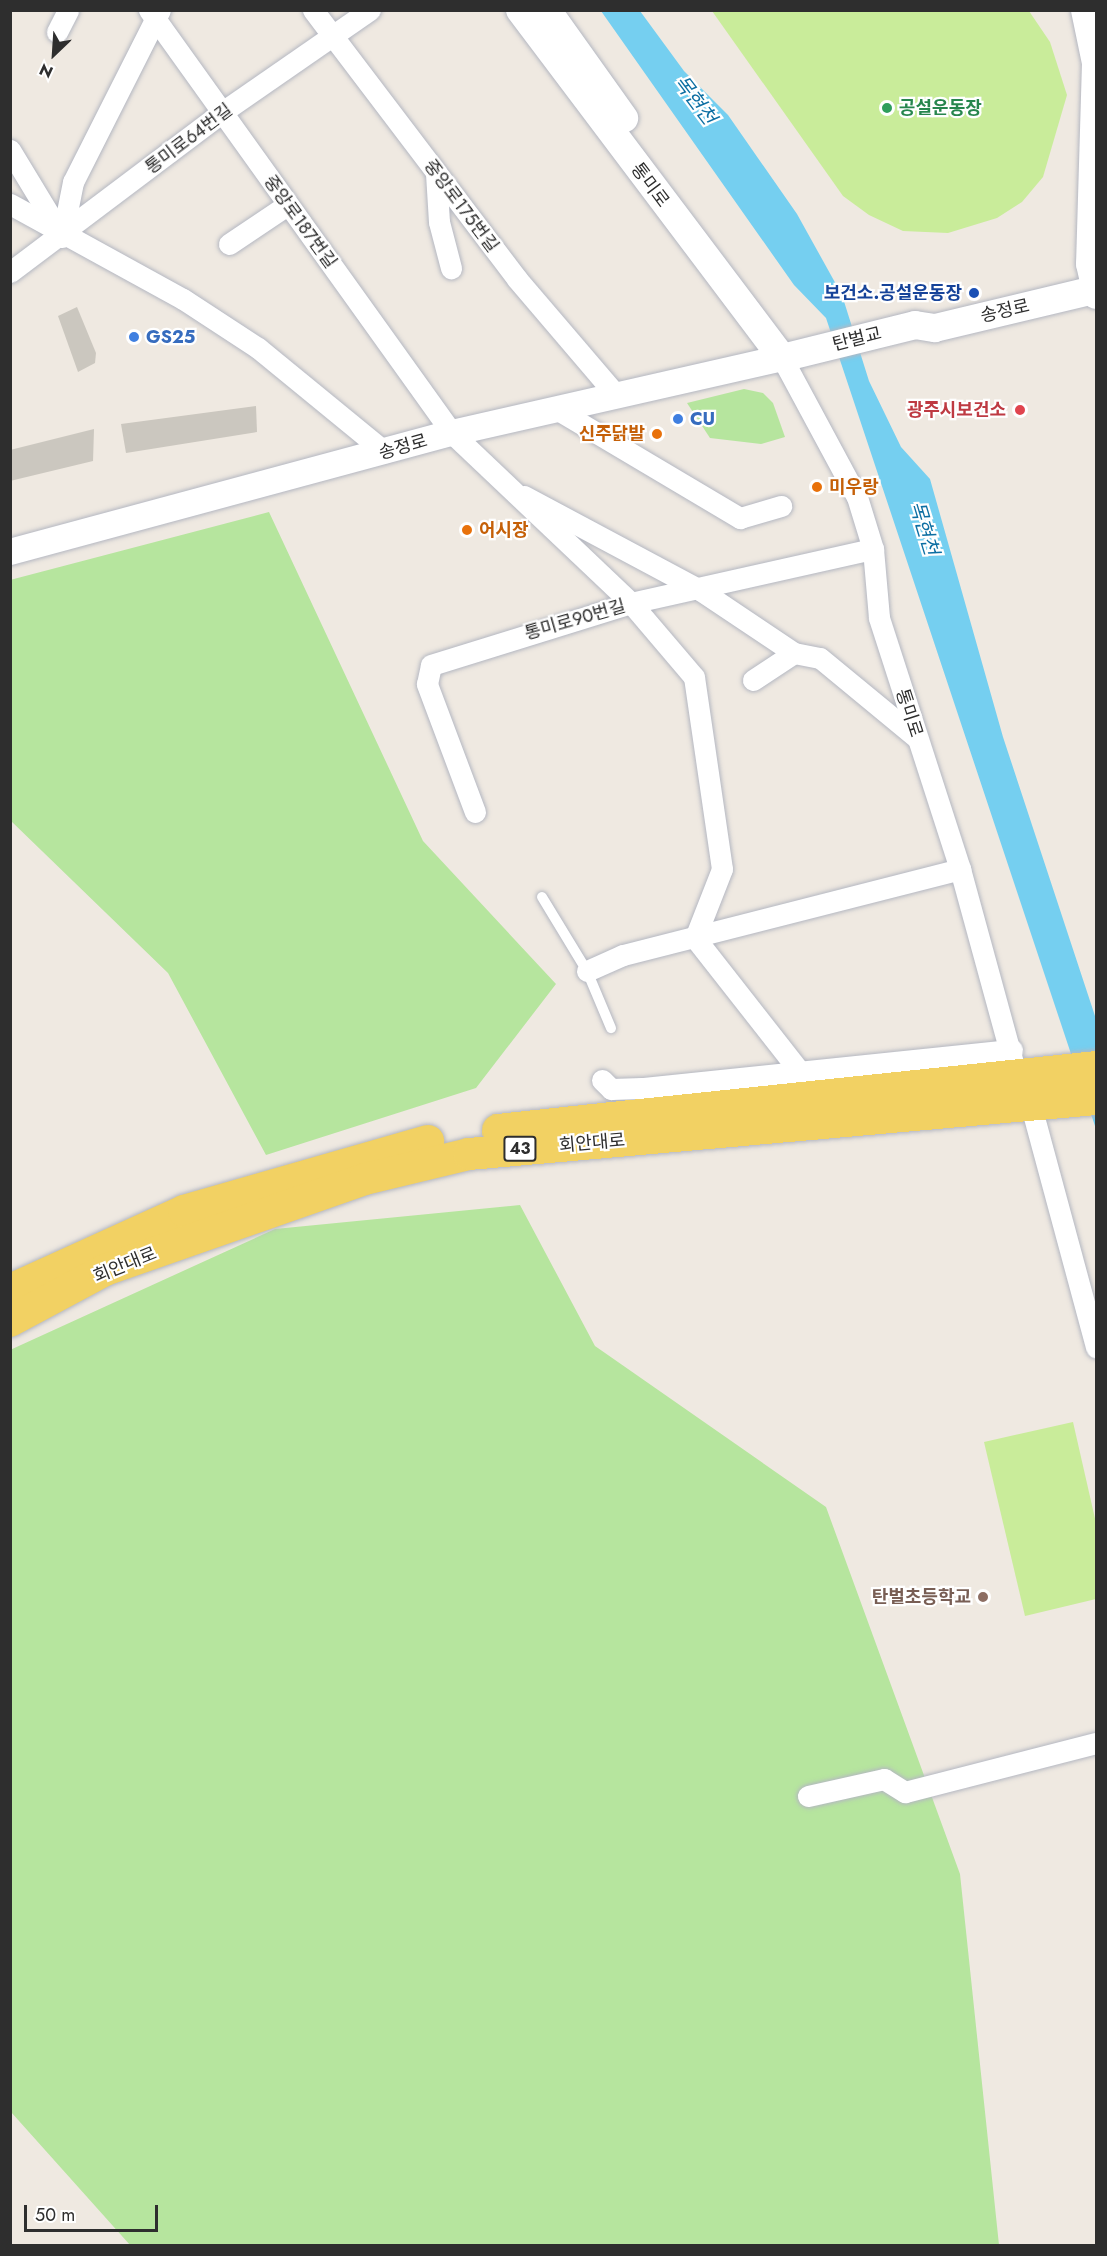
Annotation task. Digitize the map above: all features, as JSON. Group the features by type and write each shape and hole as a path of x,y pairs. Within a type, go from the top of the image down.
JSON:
{"main road":[{"name":"통미로","path":"520,10 790,356"},
{"name":"통미로","path":"547,10 790,356"},
{"name":"송정로","path":"920,325 1094,286"},
{"name":"탄벌교","path":"790,356 920,325"},
{"name":"회안대로","path":"10,1290 184,1210 311,1170 458,1134 1014,1064 1047,1072 1096,1067"},
{"name":"회안대로","path":"10,1321 105,1270 365,1179 469,1154 1096,1099"}],"street":[{"path":"57,32 68,10"},
{"name":"중앙로175번길","path":"313,10 517,279 617,396"},
{"name":"통미로64번길","path":"10,272 62,237 221,113 370,10"},
{"path":"1084,10 1096,62 1094,286"},
{"path":"62,237 73,182 156,13"},
{"name":"중앙로187번길","path":"156,13 221,113 452,433 496,481"},
{"path":"10,150 62,237"},
{"path":"436,173 439,222 451,268"},
{"path":"10,204 62,237 183,299 258,348 385,452"},
{"path":"228,244 287,205"},
{"name":"송정로","path":"10,552 452,433 790,356"},
{"name":"통미로","path":"790,356 857,497 873,549 879,618 960,869 1014,1064"},
{"path":"558,410 740,518 781,506"},
{"path":"496,481 700,590 794,653 820,658 917,738"},
{"path":"496,481 631,603 694,677 722,869 695,938"},
{"name":"통미로90번길","path":"475,812 427,684 431,665 631,603 700,590 873,549"},
{"path":"753,680 794,653"},
{"path":"587,971 623,955 960,869"},
{"path":"695,938 797,1068"},
{"path":"602,1080 611,1089 642,1088 797,1068 1014,1064"},
{"path":"1046,1104 1096,1347"},
{"path":"808,1796 884,1779 905,1792 1096,1743"}],"lane":[{"path":"542,897 587,971 611,1029"}],"green space":[{"path":"712,11 1029,11 1050,42 1067,95 1043,177 1022,202 997,218 948,233 903,231 869,215 843,196"},
{"path":"744,389 763,393 773,403 785,437 761,444 710,438 687,403"},
{"path":"269,512 423,841 556,984 476,1088 266,1155 168,973 11,821 10,580"},
{"path":"520,1205 595,1346 826,1507 960,1874 999,2245 130,2245 11,2112 10,1350 275,1229"},
{"path":"1073,1422 1096,1523 1096,1599 1025,1616 984,1442"}],"water":[{"name":"목현천","path":"601,11 640,11 684,71 728,115 797,214 842,295 869,381 901,447 930,479 1003,737 1096,1019 1096,1129 826,318 794,285"}],"building":[{"path":"77,307 96,353 95,363 78,372 58,316"},
{"path":"256,406 257,432 126,453 121,424"},
{"path":"94,429 93,461 10,481 10,450"}],"place":[{"name":"공설운동장","path":"887,108"},
{"name":"보건소.공설운동장","path":"974,293"},
{"name":"GS25","path":"134,337"},
{"name":"광주시보건소","path":"1020,410"},
{"name":"CU","path":"678,419"},
{"name":"신주닭발","path":"657,434"},
{"name":"미우랑","path":"817,487"},
{"name":"어시장","path":"467,530"},
{"name":"탄벌초등학교","path":"983,1597"}]}
